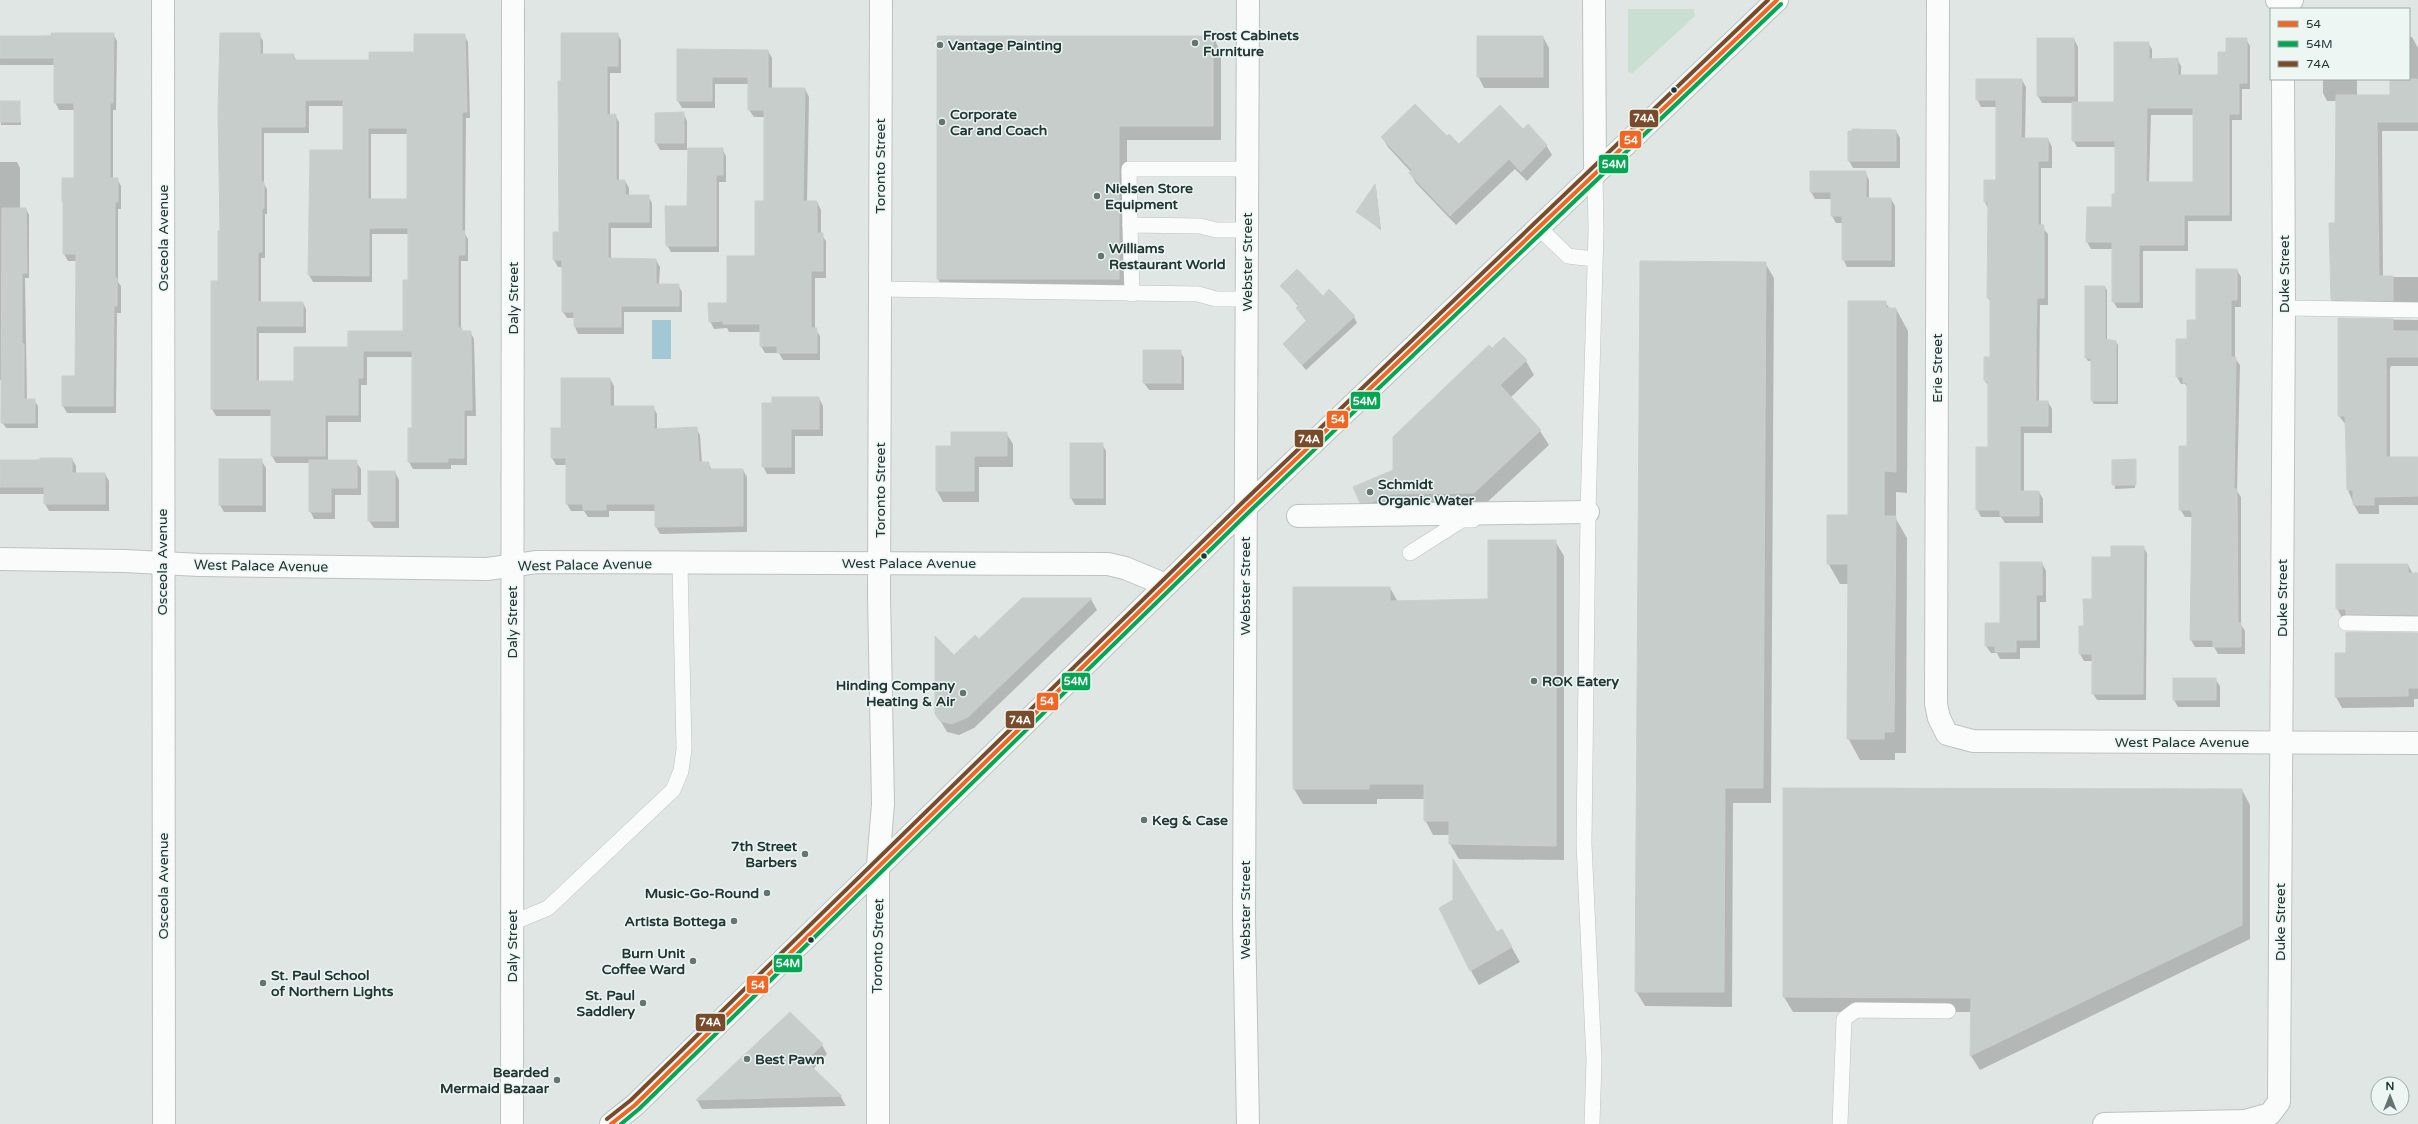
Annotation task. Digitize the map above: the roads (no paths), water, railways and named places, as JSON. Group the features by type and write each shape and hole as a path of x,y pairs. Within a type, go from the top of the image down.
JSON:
{"street":[{"name":"Osceola Avenue","path":"163,0 162,563 164,1124"},
{"name":"Daly Street","path":"512,1124 513,0"},
{"name":"Toronto Street","path":"878,1124 878,865 883,804 880,562 881,0"},
{"name":"Webster Street","path":"1248,0 1244,918 1248,1124"},
{"path":"1594,0 1595,174"},
{"path":"611,1124 635,1105 878,865 1246,507 1777,0"},
{"name":"Erie Street","path":"1938,0 1936,704 1939,718 1947,734"},
{"name":"Duke Street","path":"2104,1124 2245,1121 2270,1114 2279,1102 2284,308 2283,80"},
{"path":"1298,516 1588,516"},
{"name":"West Palace Avenue","path":"0,559 487,569 537,562 680,564 880,562 1108,564 1125,568 1166,585"},
{"name":"West Palace Avenue","path":"1947,734 1973,741 2418,743"}],"lane":[{"path":"1132,294 1129,169 1247,169"},
{"path":"1592,1124 1594,1060 1584,844 1588,516 1595,174"},
{"path":"1130,225 1200,226 1216,230 1247,230"},
{"path":"1538,228 1568,256 1594,259"},
{"path":"880,290 1198,294 1216,299 1247,299"},
{"path":"2284,308 2418,310"},
{"path":"1410,554 1462,520 1588,516"},
{"path":"512,923 548,908 673,790 680,771 684,749 680,564"},
{"path":"2346,624 2418,624"},
{"path":"1840,1124 1844,1020 1856,1010 1948,1011"}],"water":[{"path":"652,320 671,320 671,359 652,359"}],"place":[{"name":"Frost Cabinets Furniture","path":"1195,43"},
{"name":"Vantage Painting","path":"940,45"},
{"name":"Corporate Car and Coach","path":"942,122"},
{"name":"Nielsen Store Equipment","path":"1097,196"},
{"name":"Williams Restaurant World","path":"1101,256"},
{"name":"Schmidt Organic Water","path":"1370,492"},
{"name":"ROK Eatery","path":"1534,681"},
{"name":"Hinding Company Heating & Air","path":"963,693"},
{"name":"Keg & Case","path":"1144,820"},
{"name":"7th Street Barbers","path":"805,854"},
{"name":"Music-Go-Round","path":"767,893"},
{"name":"Artista Bottega","path":"734,921"},
{"name":"Burn Unit Coffee Ward","path":"693,961"},
{"name":"St. Paul School of Northern Lights","path":"263,983"},
{"name":"St. Paul Saddlery","path":"643,1003"},
{"name":"Best Pawn","path":"747,1059"},
{"name":"Bearded Mermaid Bazaar","path":"557,1080"}]}
